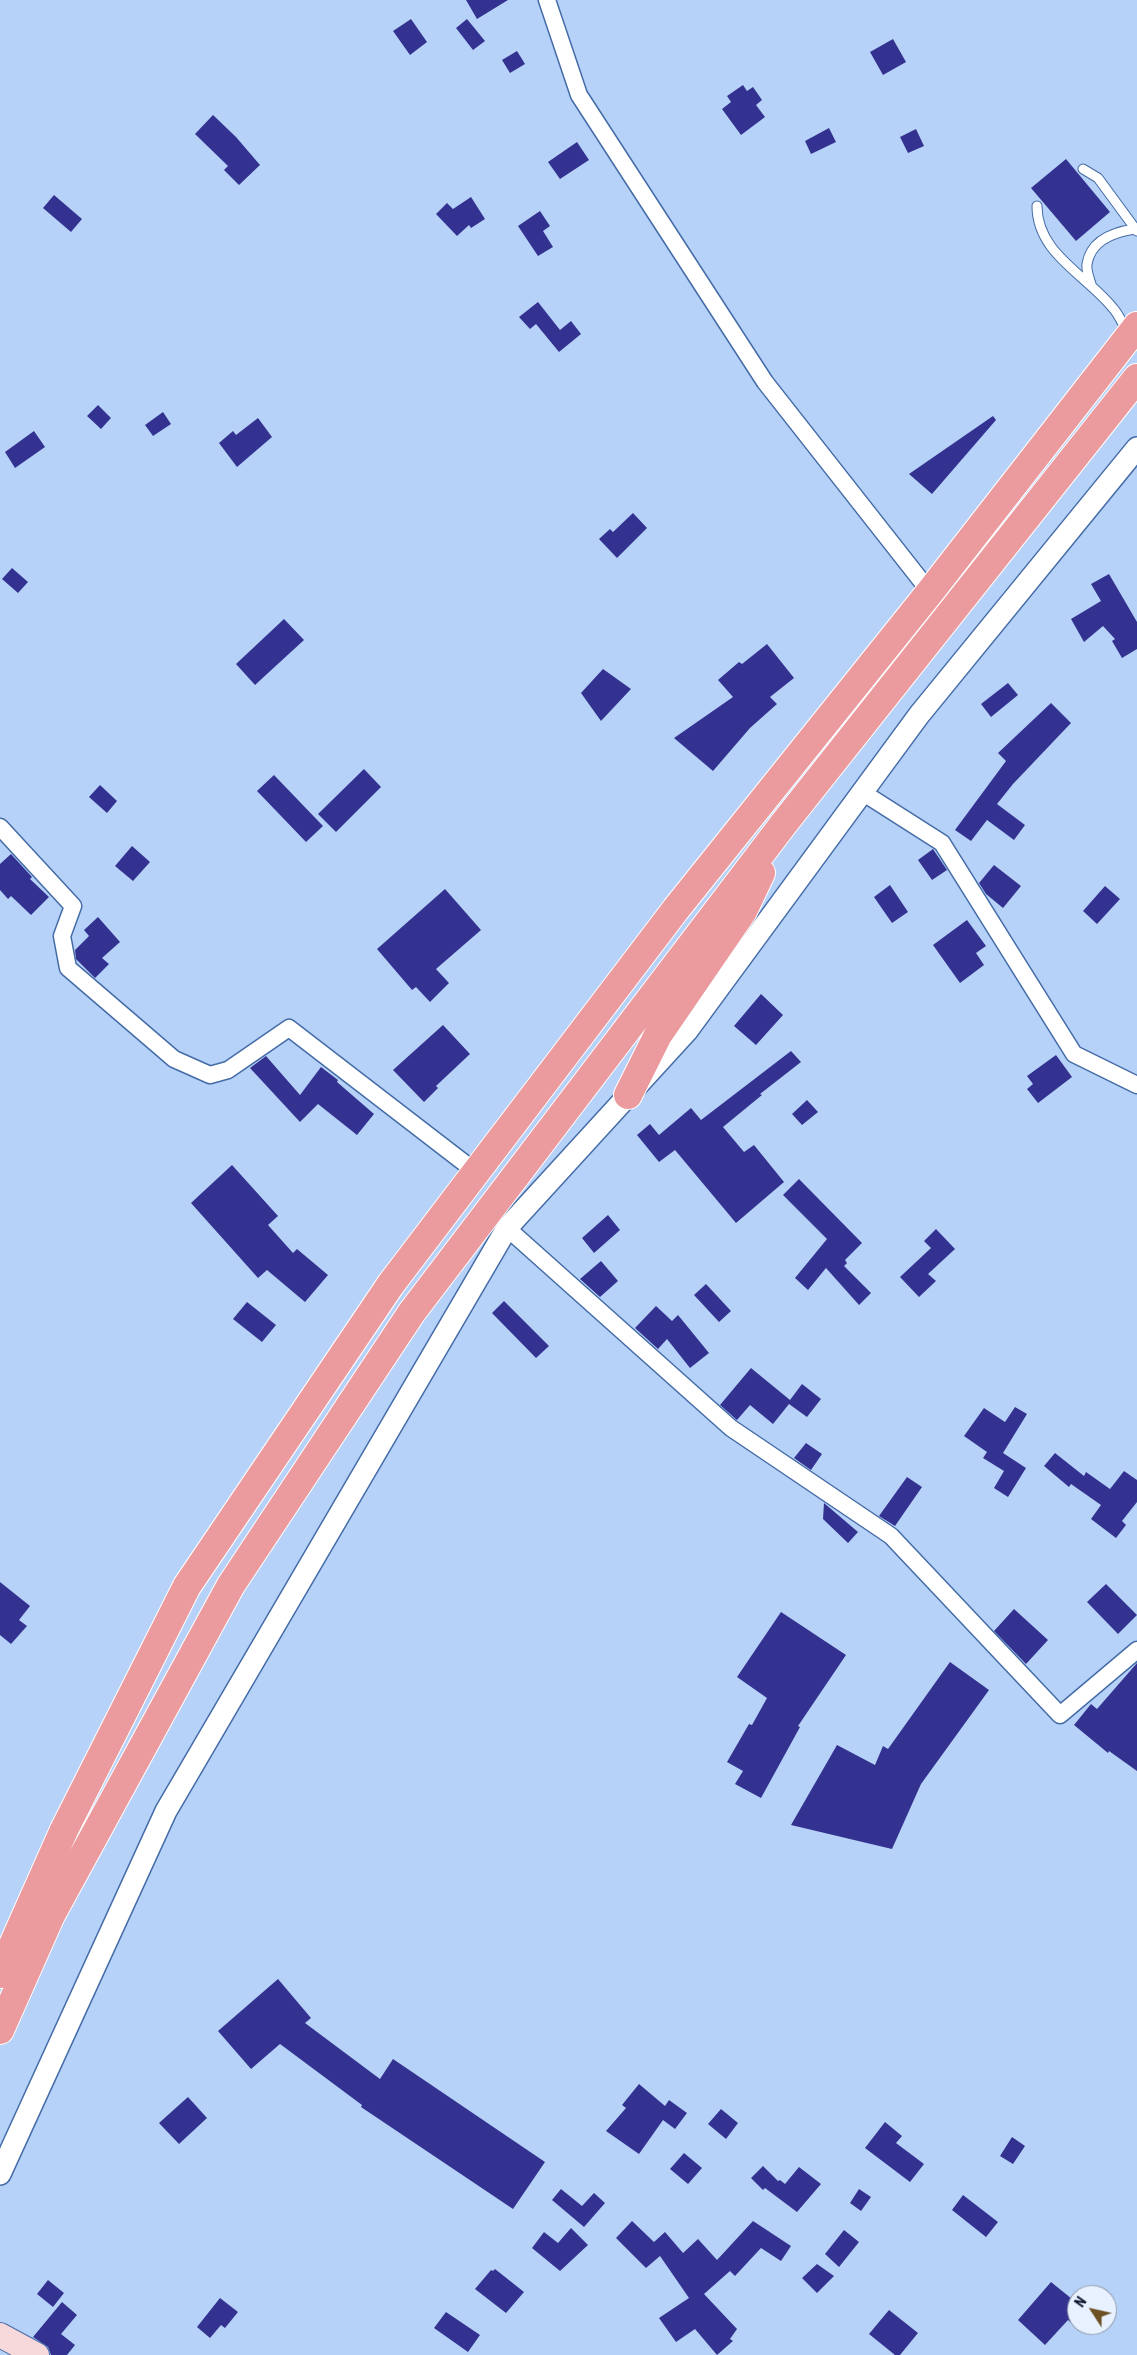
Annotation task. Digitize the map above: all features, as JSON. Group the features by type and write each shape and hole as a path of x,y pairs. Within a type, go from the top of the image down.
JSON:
{"highway":[{"path":"0,1974 64,1830 188,1586 391,1284 676,909 930,592 1133,331"},
{"path":"0,2030 51,1915 231,1585 412,1312 785,822 1137,378"},
{"path":"628,1095 658,1034 743,911 785,822"}],"main road":[{"path":"0,2334 36,2355"}],"street":[{"path":"547,0 579,95 749,358 765,382 930,592"},
{"path":"0,2174 166,1811 507,1228 687,1031 919,715 1137,448"},
{"path":"862,792 942,843 1074,1054 1137,1085"},
{"path":"0,827 73,906 62,936 68,968 174,1059 210,1075 228,1070 289,1028 476,1172"},
{"path":"507,1228 731,1428 891,1536 1060,1716 1137,1650"}],"lane":[{"path":"1083,169 1098,178 1136,230 1108,235 1094,247 1086,266 1091,284"},
{"path":"1037,206 1037,219 1050,247 1091,284 1133,331"}],"building":[{"path":"466,0 508,0 477,19"},
{"path":"411,19 427,42 410,55 393,31"},
{"path":"467,19 485,41 473,50 456,28"},
{"path":"893,39 906,62 883,75 870,52"},
{"path":"517,51 525,64 510,73 502,60"},
{"path":"743,85 747,91 753,87 762,100 756,105 765,117 741,135 722,109 731,102 727,96"},
{"path":"213,115 236,137 260,165 239,185 224,170 228,166 195,134"},
{"path":"829,128 836,142 811,154 805,141"},
{"path":"916,129 924,146 908,153 900,137"},
{"path":"577,142 589,160 560,179 548,162"},
{"path":"1066,159 1110,212 1076,241 1031,188"},
{"path":"54,195 82,219 71,232 43,208"},
{"path":"471,197 485,219 471,228 469,225 457,236 436,214 447,203 453,209"},
{"path":"540,211 550,226 543,231 553,247 538,256 518,226"},
{"path":"538,302 560,330 571,321 581,334 559,352 536,324 530,329 519,317"},
{"path":"98,405 111,418 101,429 87,416"},
{"path":"163,412 171,424 153,436 145,425"},
{"path":"993,416 996,420 932,494 909,474"},
{"path":"258,418 272,437 237,467 219,443 233,431 236,435"},
{"path":"34,431 45,447 15,468 5,452"},
{"path":"633,513 647,528 617,558 599,539 610,529 613,532"},
{"path":"12,568 28,582 18,593 2,579"},
{"path":"1109,574 1137,622 1137,649 1122,658 1112,641 1115,639 1103,626 1084,642 1071,619 1101,601 1091,584"},
{"path":"284,619 304,640 255,685 236,664"},
{"path":"767,644 794,678 770,697 777,704 750,728 713,771 674,738 733,697 718,680 739,662 742,664"},
{"path":"603,669 631,689 601,721 581,693"},
{"path":"1008,683 1018,695 991,717 981,704"},
{"path":"1051,703 1071,723 1013,784 997,804 1025,825 1014,840 987,820 971,841 955,830 1006,761 998,753"},
{"path":"364,769 381,787 336,832 318,814"},
{"path":"274,775 323,826 306,842 257,791"},
{"path":"100,785 117,801 107,813 89,797"},
{"path":"132,846 150,862 133,881 115,866"},
{"path":"933,849 947,870 932,880 918,860"},
{"path":"11,854 32,877 30,879 49,897 31,915 11,896 8,899 0,890 0,864"},
{"path":"994,865 1021,886 1003,908 986,894 979,883"},
{"path":"890,885 908,912 892,923 874,897"},
{"path":"1105,886 1120,899 1097,924 1083,911"},
{"path":"445,889 481,930 436,969 449,983 430,1002 416,987 412,990 377,949"},
{"path":"98,917 120,942 102,958 109,964 95,978 76,959 75,950 89,936 84,930"},
{"path":"967,920 986,946 976,953 984,965 960,983 933,945"},
{"path":"761,994 783,1015 756,1045 734,1026"},
{"path":"443,1025 470,1054 436,1086 438,1088 424,1102 393,1070"},
{"path":"791,1051 801,1062 760,1094 762,1095 723,1127 744,1152 754,1145 784,1182 736,1223 675,1150 659,1162 637,1135 650,1124 659,1135 691,1108 701,1120"},
{"path":"1056,1055 1072,1077 1038,1103 1027,1089 1033,1084 1027,1076"},
{"path":"266,1056 300,1095 321,1067 338,1080 337,1082 374,1114 357,1135 318,1104 300,1122 250,1068"},
{"path":"807,1100 818,1112 802,1125 792,1114"},
{"path":"232,1165 278,1216 268,1225 293,1253 297,1249 328,1275 305,1302 267,1270 258,1278 191,1203"},
{"path":"799,1179 862,1243 845,1260 847,1263 844,1266 871,1293 859,1305 826,1268 808,1290 795,1278 827,1239 783,1195"},
{"path":"608,1215 620,1230 594,1253 582,1238"},
{"path":"936,1229 955,1249 928,1274 936,1281 919,1297 900,1277 931,1248 924,1241"},
{"path":"601,1261 618,1281 600,1297 580,1279"},
{"path":"706,1284 731,1311 719,1322 694,1295"},
{"path":"504,1301 549,1346 536,1358 492,1313"},
{"path":"247,1302 276,1325 262,1342 233,1319"},
{"path":"656,1306 672,1321 678,1315 709,1353 690,1368 667,1339 658,1349 635,1328"},
{"path":"751,1368 790,1400 802,1384 821,1399 807,1417 789,1404 773,1424 750,1405 737,1420 720,1405"},
{"path":"1015,1407 1027,1414 1003,1453 1026,1468 1008,1497 994,1488 1004,1471 983,1458 987,1452 964,1436 984,1408 1005,1422"},
{"path":"806,1443 822,1454 811,1470 794,1458"},
{"path":"1055,1453 1084,1476 1086,1472 1110,1489 1124,1471 1137,1480 1137,1502 1122,1521 1126,1525 1116,1538 1091,1519 1101,1505 1071,1484 1069,1487 1044,1466"},
{"path":"907,1477 922,1487 895,1526 879,1516"},
{"path":"824,1503 858,1532 848,1543 823,1519"},
{"path":"0,1582 30,1606 19,1620 27,1626 11,1644 0,1635"},
{"path":"1106,1584 1137,1615 1118,1634 1087,1602"},
{"path":"1014,1609 1048,1640 1026,1664 994,1631"},
{"path":"781,1612 846,1655 798,1726 800,1727 761,1798 735,1784 743,1771 727,1762 749,1724 752,1725 767,1698 737,1677"},
{"path":"950,1662 989,1690 921,1784 892,1849 791,1825 837,1745 875,1765 883,1746 888,1749"},
{"path":"1137,1663 1137,1771 1109,1751 1108,1753 1074,1725 1091,1704 1097,1709"},
{"path":"278,1979 311,2018 305,2023 380,2079 393,2059 545,2162 513,2209 361,2107 362,2105 280,2044 251,2069 218,2031"},
{"path":"639,2084 665,2106 669,2100 687,2113 675,2129 663,2120 639,2154 606,2131 626,2108 622,2105"},
{"path":"188,2097 207,2118 179,2144 159,2123"},
{"path":"721,2109 738,2123 726,2139 708,2124"},
{"path":"885,2122 902,2136 896,2143 924,2164 910,2182 865,2148"},
{"path":"1012,2137 1025,2146 1013,2164 1000,2156"},
{"path":"684,2153 702,2168 688,2184 670,2169"},
{"path":"763,2166 778,2181 780,2180 785,2184 799,2167 821,2184 797,2212 765,2188 763,2190 751,2178"},
{"path":"561,2189 582,2206 594,2193 605,2203 584,2227 552,2200"},
{"path":"859,2189 871,2197 861,2211 850,2203"},
{"path":"963,2195 998,2222 986,2237 952,2210"},
{"path":"632,2221 654,2242 665,2232 683,2253 698,2239 717,2260 753,2221 791,2246 781,2261 761,2248 735,2276 730,2271 704,2294 737,2329 730,2339 733,2341 717,2355 695,2329 676,2342 659,2318 689,2298 660,2256 646,2268 616,2238"},
{"path":"571,2228 588,2245 560,2271 532,2248 544,2232 558,2243"},
{"path":"844,2230 859,2242 839,2267 825,2254"},
{"path":"817,2264 834,2276 817,2293 802,2278"},
{"path":"495,2269 524,2292 506,2313 475,2289 491,2270"},
{"path":"48,2280 64,2293 53,2307 37,2294"},
{"path":"1051,2282 1067,2295 1067,2321 1045,2345 1018,2320"},
{"path":"220,2298 238,2312 225,2328 221,2325 210,2338 197,2327"},
{"path":"62,2302 77,2315 61,2334 75,2345 67,2355 51,2355 48,2347 33,2337"},
{"path":"889,2310 918,2333 900,2355 895,2355 869,2334"},
{"path":"446,2312 480,2335 468,2352 434,2328"}]}
